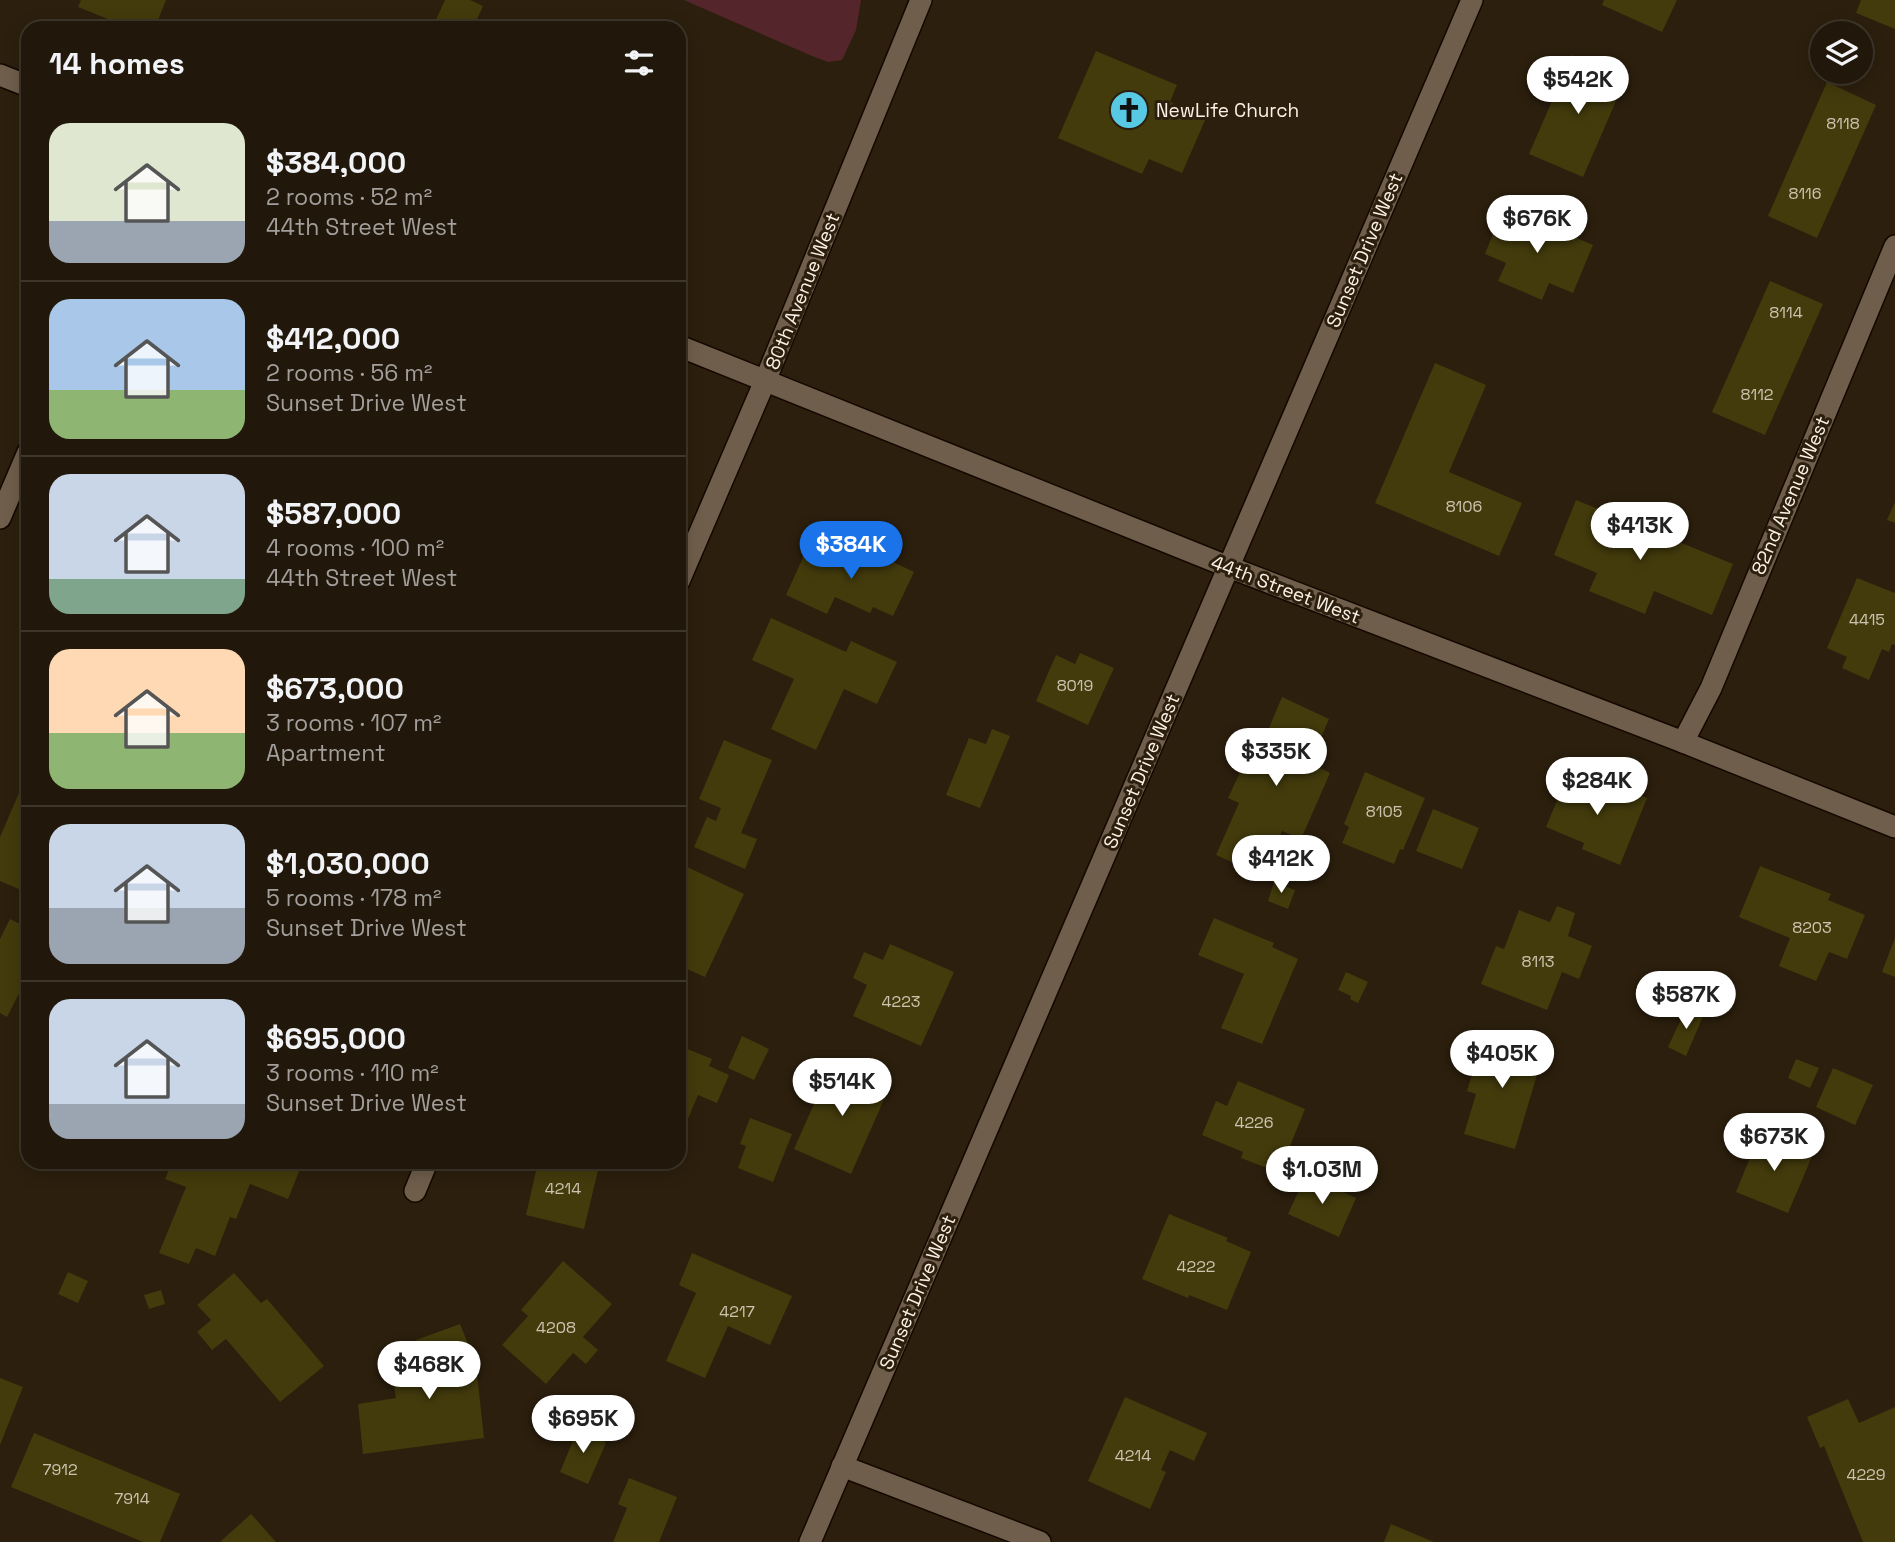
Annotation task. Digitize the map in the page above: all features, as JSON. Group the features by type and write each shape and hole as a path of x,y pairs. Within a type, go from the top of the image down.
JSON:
{"street":[{"name":"80th Avenue West","path":"686,565 765,381 921,0"},
{"name":"Sunset Drive West","path":"810,1542 1472,0"},
{"path":"0,75 21,83"},
{"name":"82nd Avenue West","path":"1683,742 1711,688 1895,246"},
{"name":"44th Street West","path":"686,349 1229,567 1895,827"},
{"path":"0,518 21,468"},
{"path":"415,1191 424,1169"},
{"path":"842,1466 1040,1542"}],"shaded area":[{"path":"684,0 861,0 856,30 842,60 828,62"}],"building":[{"path":"81,0 166,0 158,21 113,21 78,7"},
{"path":"445,0 470,0 483,6 476,21 435,21"},
{"path":"1604,0 1677,0 1662,32 1602,5"},
{"path":"1861,0 1895,0 1895,29 1856,13"},
{"name":"NewLife Church","path":"1096,51 1177,85 1170,102 1206,118 1182,173 1149,159 1142,174 1058,138"},
{"path":"1572,55 1626,78 1583,177 1529,154"},
{"path":"1826,84 1876,105 1817,238 1768,216"},
{"path":"1504,207 1593,245 1573,293 1549,283 1542,300 1498,281 1506,263 1485,254"},
{"path":"1770,281 1823,304 1765,435 1712,412"},
{"path":"1435,363 1486,385 1449,472 1522,503 1499,556 1375,503"},
{"path":"1576,500 1733,564 1712,615 1654,591 1645,614 1589,591 1597,573 1554,555"},
{"path":"1895,502 1895,523 1887,520"},
{"path":"849,541 914,572 893,616 873,607 870,613 835,597 827,614 786,595 806,551 837,565"},
{"path":"1857,578 1895,593 1895,645 1892,644 1889,652 1882,649 1869,680 1842,668 1847,657 1827,648"},
{"path":"771,618 846,652 851,641 897,662 877,704 844,689 816,750 771,729 794,679 752,660"},
{"path":"1080,653 1114,668 1088,725 1036,701 1056,655 1075,664"},
{"path":"1282,697 1329,719 1310,763 1330,773 1301,839 1282,831 1263,876 1216,855 1239,803 1228,798 1251,749 1259,752"},
{"path":"992,729 1010,736 980,808 946,795 969,738 986,744"},
{"path":"724,740 772,760 741,833 757,839 745,869 694,847 707,817 716,821 721,808 699,799"},
{"path":"1365,772 1425,798 1403,850 1400,849 1394,864 1342,843 1349,827 1344,824"},
{"path":"1568,774 1605,790 1608,782 1647,798 1620,865 1582,849 1584,843 1546,827"},
{"path":"21,788 21,890 0,881 0,837"},
{"path":"1433,809 1479,828 1462,869 1416,851"},
{"path":"686,866 744,894 705,977 687,969 686,971"},
{"path":"1760,866 1831,894 1828,900 1865,915 1847,959 1829,952 1816,981 1779,966 1790,938 1739,917"},
{"path":"1274,882 1295,890 1288,909 1268,901"},
{"path":"1557,906 1575,913 1568,936 1592,946 1579,979 1562,972 1547,1010 1481,984 1496,946 1504,949 1519,910 1550,922"},
{"path":"1214,918 1274,943 1272,947 1298,959 1262,1044 1221,1028 1244,974 1198,955"},
{"path":"10,919 21,924 21,990 7,1017 0,1013 0,939"},
{"path":"1895,938 1895,977 1882,972"},
{"path":"890,944 954,972 921,1046 853,1016 867,985 853,978 864,952 883,960"},
{"path":"1346,972 1368,982 1358,1003 1338,990"},
{"path":"1687,1006 1704,1014 1686,1056 1668,1047"},
{"path":"1484,1034 1544,1051 1515,1149 1464,1134 1476,1094 1467,1091"},
{"path":"742,1036 769,1049 754,1080 728,1068"},
{"path":"686,1048 712,1059 709,1066 729,1075 717,1103 698,1095 687,1121"},
{"path":"1796,1059 1819,1068 1810,1088 1788,1078"},
{"path":"833,1061 890,1086 851,1174 794,1149"},
{"path":"1833,1068 1873,1085 1855,1125 1816,1107"},
{"path":"1238,1081 1305,1109 1282,1174 1241,1158 1243,1152 1202,1135 1216,1101 1227,1106"},
{"path":"750,1118 792,1134 773,1182 738,1168 746,1146 740,1144"},
{"path":"1760,1133 1813,1154 1788,1213 1736,1192"},
{"path":"169,1169 300,1169 288,1199 250,1184 236,1219 230,1217 215,1256 196,1248 189,1264 159,1253 186,1187 165,1179"},
{"path":"536,1169 598,1169 584,1229 526,1215"},
{"path":"1306,1175 1356,1198 1339,1237 1288,1214"},
{"path":"1169,1214 1228,1238 1226,1241 1251,1252 1227,1310 1142,1279"},
{"path":"692,1253 792,1296 770,1345 728,1326 705,1378 666,1361 696,1293 679,1285"},
{"path":"563,1261 612,1304 583,1337 598,1350 586,1364 573,1353 546,1384 502,1345 528,1316 521,1310"},
{"path":"68,1272 88,1281 78,1303 58,1294"},
{"path":"234,1273 261,1303 267,1299 324,1366 280,1402 226,1339 212,1350 197,1332 211,1320 197,1305"},
{"path":"161,1290 165,1304 149,1309 144,1295"},
{"path":"460,1324 480,1373 477,1374 484,1438 363,1454 358,1404 396,1398 394,1386 431,1382 416,1340"},
{"path":"0,1378 23,1387 0,1445"},
{"path":"1125,1397 1207,1433 1194,1461 1170,1450 1161,1470 1166,1472 1150,1509 1088,1481"},
{"path":"1848,1399 1859,1423 1895,1407 1895,1542 1863,1542 1824,1446 1820,1448 1807,1417"},
{"path":"580,1424 606,1443 588,1484 560,1472"},
{"path":"34,1433 180,1494 160,1542 143,1542 11,1487"},
{"path":"629,1478 677,1497 659,1542 613,1542 627,1508 618,1504"},
{"path":"251,1514 276,1542 220,1542"},
{"path":"1391,1524 1434,1542 1384,1542"}],"place":[{"name":"NewLife Church","path":"1129,110"}]}
